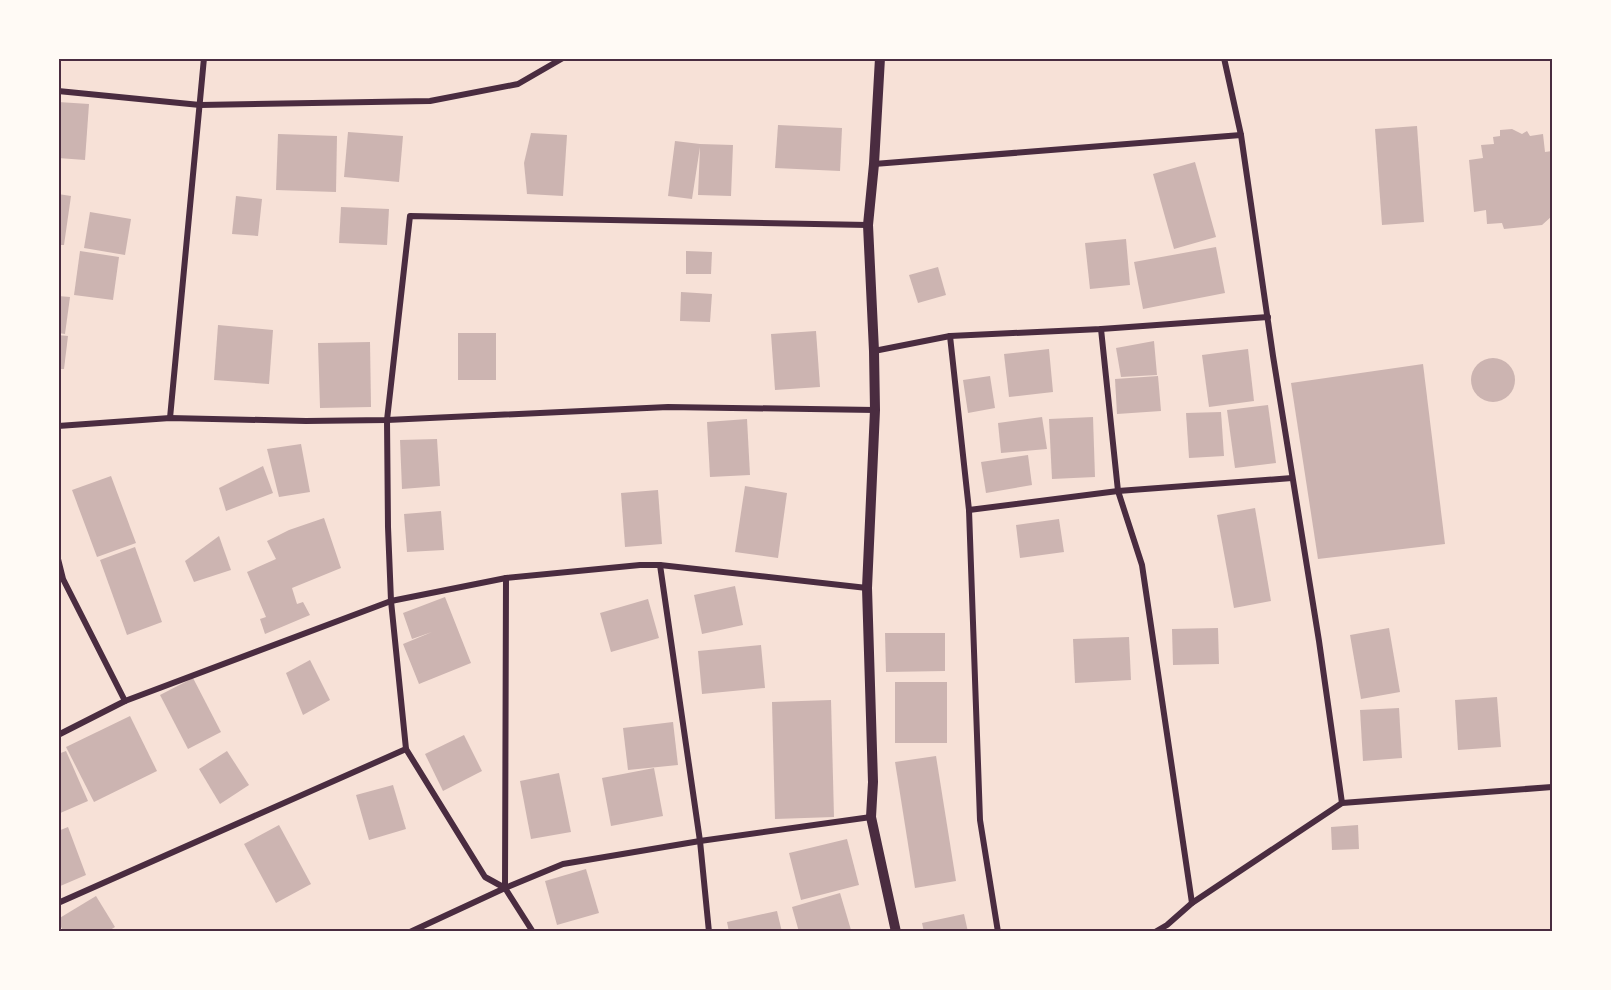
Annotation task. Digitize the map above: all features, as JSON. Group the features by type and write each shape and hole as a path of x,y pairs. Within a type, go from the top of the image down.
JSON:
{"street":[{"path":"170,418 204,58"},
{"path":"58,91 200,105 430,101 518,84 563,58"},
{"path":"879,58 874,164 868,225 875,410 867,588 873,782 871,817 896,932"},
{"path":"1224,58 1241,135 1342,802"},
{"path":"874,164 1241,135"},
{"path":"533,932 505,888 485,877 406,750 391,601 387,420 410,216 868,225"},
{"path":"874,351 950,336 1101,329 1268,317"},
{"path":"1101,329 1118,491 1142,565 1192,903"},
{"path":"950,336 969,510 980,820 998,932"},
{"path":"58,426 170,418 387,420 668,407 875,410"},
{"path":"969,510 1118,491 1292,478"},
{"path":"58,559 61,580 125,701"},
{"path":"58,735 125,701 391,601 506,578 660,565 867,588"},
{"path":"660,565 700,841 709,932"},
{"path":"505,888 506,578"},
{"path":"58,903 406,750"},
{"path":"1155,932 1167,925 1192,903 1342,802 1552,787"},
{"path":"410,932 563,864 700,841 871,817"}],"building":[{"path":"58,102 89,104 85,160 58,158"},
{"path":"778,125 842,128 840,171 775,168"},
{"path":"1417,126 1424,222 1382,225 1375,129"},
{"path":"1512,129 1522,134 1527,131 1530,136 1543,134 1545,152 1552,151 1552,216 1542,225 1504,229 1502,223 1487,224 1486,210 1474,212 1469,160 1483,158 1481,145 1494,144 1493,137 1500,136 1500,130"},
{"path":"348,132 403,136 399,182 344,177"},
{"path":"531,133 567,135 563,196 527,194 524,163"},
{"path":"278,134 337,136 336,192 276,190"},
{"path":"675,141 733,145 731,196 698,195 700,147 692,199 668,196"},
{"path":"1195,162 1216,237 1174,249 1153,174"},
{"path":"58,194 71,196 64,245 58,245"},
{"path":"236,196 262,199 258,236 232,234"},
{"path":"341,207 389,209 387,245 339,243"},
{"path":"90,212 131,219 125,255 84,248"},
{"path":"1126,239 1130,285 1090,289 1085,243"},
{"path":"1216,247 1225,293 1143,309 1134,262"},
{"path":"80,251 119,257 113,300 74,295"},
{"path":"686,251 712,252 711,274 686,274"},
{"path":"938,267 946,295 918,303 909,275"},
{"path":"681,292 712,294 710,322 680,321"},
{"path":"58,296 70,297 65,334 58,333"},
{"path":"218,325 273,330 269,384 214,380"},
{"path":"816,331 820,387 775,390 771,334"},
{"path":"458,333 496,333 496,380 458,380"},
{"path":"58,335 68,336 64,369 58,369"},
{"path":"1154,341 1157,375 1121,377 1116,348"},
{"path":"370,342 371,407 320,408 318,343"},
{"path":"1049,349 1053,392 1009,397 1004,354"},
{"path":"1248,349 1254,401 1209,407 1202,355"},
{"path":"1493,358 1509,364 1515,380 1509,396 1493,402 1477,396 1471,380 1477,364"},
{"path":"1423,364 1445,544 1318,559 1291,383"},
{"path":"990,376 995,408 968,413 963,380"},
{"path":"1158,376 1161,411 1117,414 1115,379"},
{"path":"1268,405 1276,463 1235,468 1227,410"},
{"path":"1221,412 1224,456 1189,458 1186,413"},
{"path":"1042,417 1047,449 1001,453 998,423"},
{"path":"1093,417 1095,477 1052,479 1049,419"},
{"path":"747,419 750,475 710,477 707,422"},
{"path":"437,439 440,486 402,489 400,440"},
{"path":"301,444 310,492 279,497 267,449"},
{"path":"1028,455 1032,485 986,493 981,462"},
{"path":"263,466 273,493 226,511 219,488"},
{"path":"111,476 136,543 97,557 72,490"},
{"path":"745,486 787,493 778,558 735,552"},
{"path":"658,490 662,544 625,547 621,493"},
{"path":"1255,508 1271,601 1234,608 1217,515"},
{"path":"441,511 444,550 407,552 404,514"},
{"path":"324,518 341,568 292,588 297,604 303,602 310,615 265,634 260,619 266,617 247,572 276,559 267,541 289,530"},
{"path":"1059,519 1064,552 1020,558 1016,525"},
{"path":"219,536 231,570 194,582 185,561"},
{"path":"135,547 162,622 127,635 100,560"},
{"path":"735,586 743,625 702,634 694,595"},
{"path":"445,597 471,663 419,684 403,644 432,632 412,639 403,613"},
{"path":"648,599 659,638 611,652 600,613"},
{"path":"1218,628 1219,664 1173,665 1172,629"},
{"path":"1389,628 1400,692 1361,699 1350,635"},
{"path":"885,633 945,633 945,671 886,672"},
{"path":"1129,637 1131,680 1075,683 1073,639"},
{"path":"761,645 765,688 702,694 698,651"},
{"path":"310,660 330,700 303,715 286,673"},
{"path":"193,678 221,732 188,749 160,695"},
{"path":"895,682 947,682 947,743 895,743"},
{"path":"1497,697 1501,747 1458,750 1455,700"},
{"path":"831,700 834,817 775,819 772,702"},
{"path":"1399,708 1402,758 1363,761 1360,710"},
{"path":"130,716 157,771 94,802 66,747"},
{"path":"673,722 678,765 628,770 623,728"},
{"path":"464,735 482,771 443,791 425,754"},
{"path":"66,751 88,801 58,814 58,754"},
{"path":"227,751 249,785 220,804 199,769"},
{"path":"936,756 956,881 915,888 895,762"},
{"path":"654,768 663,816 611,826 602,778"},
{"path":"559,773 571,832 531,839 520,781"},
{"path":"393,785 406,829 369,840 356,795"},
{"path":"279,825 311,884 276,903 244,844"},
{"path":"1358,825 1359,849 1332,850 1331,827"},
{"path":"68,827 86,875 58,887 58,831"},
{"path":"847,839 859,885 801,900 789,853"},
{"path":"586,869 599,913 557,925 545,881"},
{"path":"840,893 851,930 846,932 799,932 792,907"},
{"path":"96,896 115,927 107,932 64,932 58,919"},
{"path":"777,911 782,932 729,932 727,922"},
{"path":"964,914 968,932 924,932 922,923"}]}
